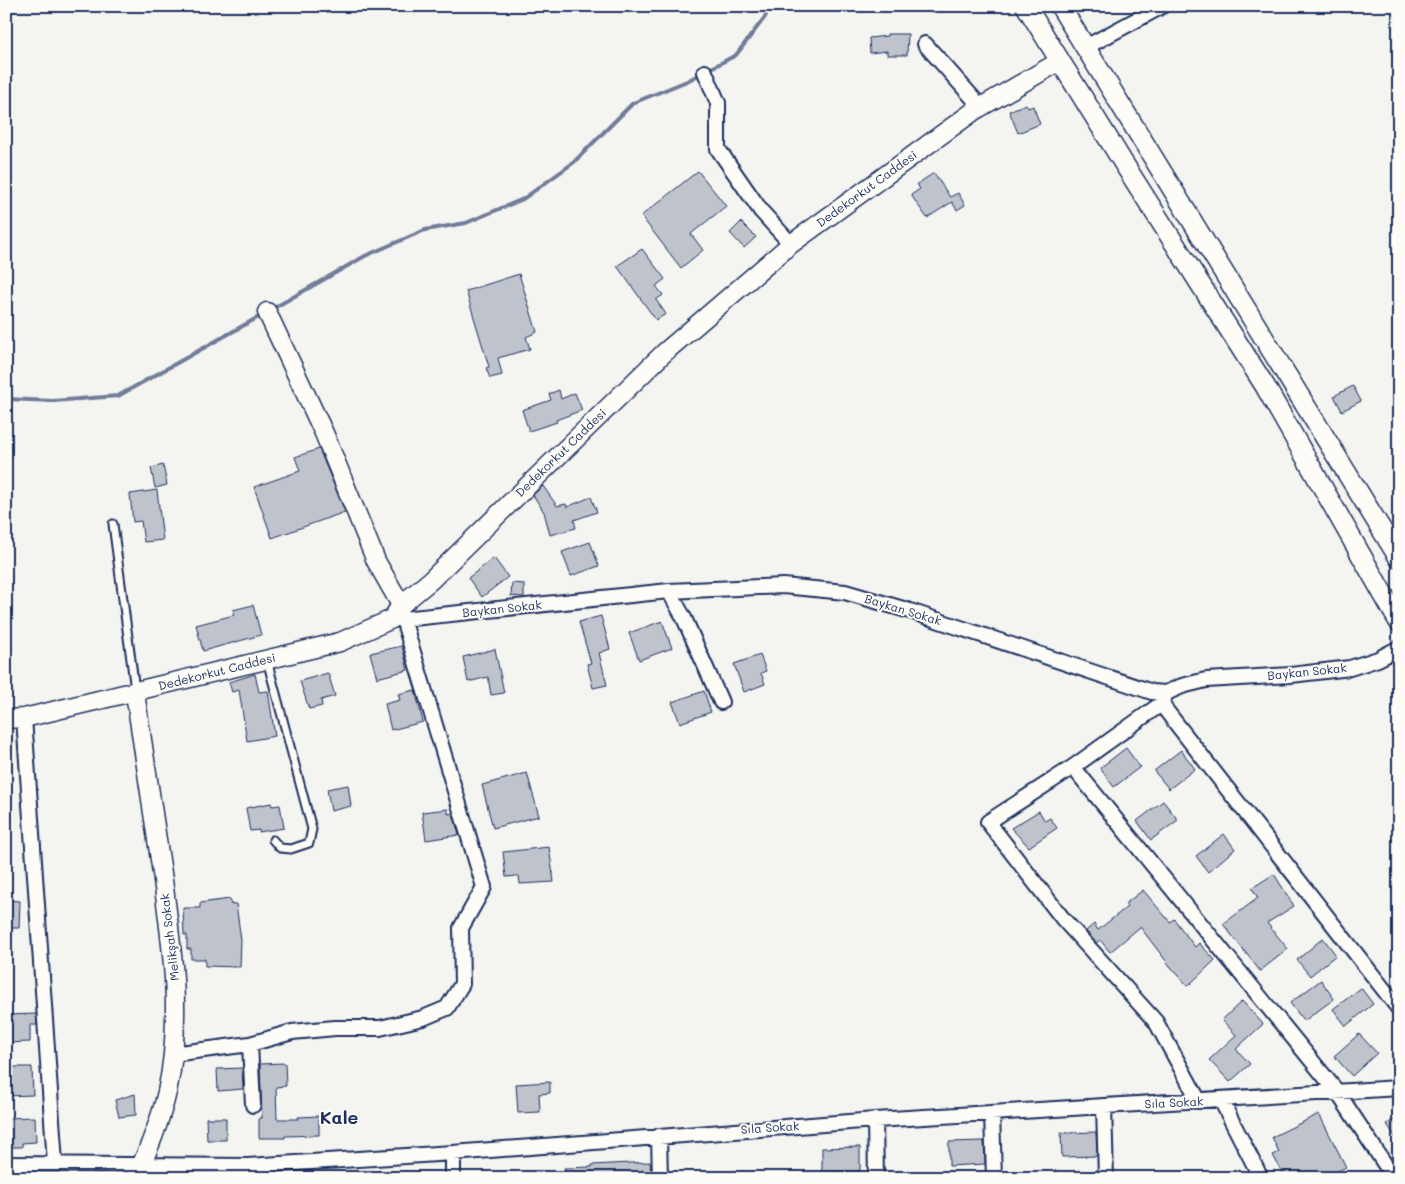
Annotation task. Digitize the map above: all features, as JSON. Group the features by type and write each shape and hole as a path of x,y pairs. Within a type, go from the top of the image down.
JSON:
{"main road":[{"path":"1026,6 1266,386 1399,622"},
{"path":"1060,6 1399,558"}],"street":[{"path":"1086,47 1162,6"},
{"path":"925,44 981,107"},
{"name":"Dedekorkut Caddesi","path":"6,719 24,718 135,693 340,642 398,614 430,580 665,352 791,244 981,107 1060,61"},
{"path":"705,72 718,103 718,149 761,212 791,244"},
{"path":"172,1054 250,1044 292,1032 335,1028 380,1028 423,1018 447,1008 462,984 461,928 484,887 398,614 324,433 267,312"},
{"name":"Baykan Sokak","path":"398,614 669,591 783,586 845,592 910,611 1152,692 1164,699 1182,686 1206,680 1291,675 1350,668 1378,659 1399,648"},
{"path":"669,591 684,618 721,702"},
{"name":"Melikşah Sokak","path":"135,693 172,950 176,997 167,1092 157,1129 139,1171"},
{"path":"1199,1101 1156,1022 1063,919 988,822 1073,767 1164,699 1399,1009"},
{"path":"24,718 55,1163"},
{"path":"1073,767 1338,1092 1395,1174"},
{"path":"250,1044 253,1105"},
{"name":"Sıla Sokak","path":"6,1164 55,1163 139,1171 248,1172 453,1153 875,1120 1399,1088"},
{"path":"1221,1100 1261,1178"},
{"path":"1104,1106 1106,1178"},
{"path":"992,1113 994,1178"},
{"path":"875,1120 876,1178"},
{"path":"659,1136 660,1178"},
{"path":"453,1153 453,1178"}],"lane":[{"path":"113,524 135,693"},
{"path":"266,659 312,829 309,843 291,849 280,848 273,840"}],"building":[{"path":"887,34 908,34 907,55 887,55 887,51 870,53 869,38 887,36"},
{"path":"1026,104 1028,108 1033,106 1040,124 1018,133 1009,111"},
{"path":"698,171 726,206 691,234 703,250 681,268 641,216"},
{"path":"934,173 950,197 958,193 965,205 957,210 952,202 927,218 911,195 920,189 917,184"},
{"path":"741,222 756,237 744,248 730,233"},
{"path":"642,249 665,279 656,286 663,295 656,300 666,314 656,320 617,266"},
{"path":"519,274 537,332 526,337 530,349 498,358 502,375 490,378 486,368 489,367 466,291"},
{"path":"1353,386 1361,401 1342,411 1334,396"},
{"path":"559,390 561,399 575,393 582,410 556,420 557,422 529,431 522,410 551,400 549,394"},
{"path":"319,449 345,512 272,538 254,487 300,471 295,457"},
{"path":"163,465 167,485 155,488 151,468"},
{"path":"543,486 557,506 566,504 567,507 591,497 597,512 574,520 576,528 550,535 544,512 533,495"},
{"path":"157,490 163,540 144,542 141,521 133,522 130,494"},
{"path":"590,542 599,566 571,576 562,552"},
{"path":"494,558 508,577 482,597 468,578"},
{"path":"512,583 524,584 524,597 511,596"},
{"path":"253,605 261,635 203,651 196,625 234,615 233,610"},
{"path":"601,616 610,649 599,653 607,685 593,688 587,664 591,663 579,622"},
{"path":"662,621 672,648 639,660 629,633"},
{"path":"402,646 408,670 377,678 370,653"},
{"path":"495,649 504,693 491,695 488,677 468,682 463,657"},
{"path":"760,655 766,671 761,673 765,684 744,692 734,664"},
{"path":"328,673 335,696 321,700 322,706 309,709 300,681"},
{"path":"255,674 259,692 268,691 275,736 247,741 239,690 232,692 229,682"},
{"path":"415,690 423,722 391,730 385,704 400,700 398,694"},
{"path":"704,691 711,712 680,723 672,702"},
{"path":"1126,748 1140,767 1114,787 1100,768"},
{"path":"1181,750 1195,769 1169,789 1154,771"},
{"path":"527,773 539,816 493,828 482,785"},
{"path":"348,785 351,806 331,811 327,789"},
{"path":"1163,801 1178,820 1151,840 1137,821"},
{"path":"271,803 272,806 280,805 284,828 259,832 259,830 250,831 246,808"},
{"path":"448,809 448,814 453,813 459,835 426,840 422,812"},
{"path":"1039,811 1045,821 1050,818 1057,828 1029,847 1011,828"},
{"path":"1224,834 1235,849 1208,872 1196,856"},
{"path":"549,847 554,882 520,884 519,876 506,877 503,852"},
{"path":"1274,874 1294,906 1267,923 1288,949 1260,971 1223,924 1258,898 1252,888"},
{"path":"1143,890 1170,922 1174,919 1195,947 1199,943 1215,960 1188,986 1140,927 1110,952 1100,940 1096,943 1086,931 1094,924 1098,930 1127,907 1125,904"},
{"path":"230,899 231,905 236,904 241,940 240,967 205,966 205,959 191,959 191,949 187,949 187,935 184,935 183,908 200,908 200,903"},
{"path":"6,900 20,901 19,928 6,928"},
{"path":"1323,938 1336,955 1310,976 1297,960"},
{"path":"1321,980 1334,999 1304,1021 1290,1003"},
{"path":"1361,988 1373,1004 1346,1026 1333,1009"},
{"path":"1242,1001 1263,1024 1236,1049 1250,1064 1230,1082 1209,1060 1236,1035 1222,1020"},
{"path":"36,1014 37,1025 30,1025 30,1042 6,1043 6,1015"},
{"path":"1359,1034 1377,1053 1352,1076 1334,1056"},
{"path":"285,1063 286,1086 276,1087 277,1119 299,1119 298,1117 319,1116 319,1135 259,1138 259,1118 262,1118 260,1064"},
{"path":"6,1067 32,1067 33,1095 6,1096"},
{"path":"242,1068 243,1089 218,1091 217,1069"},
{"path":"550,1082 550,1093 539,1094 540,1112 518,1113 516,1084"},
{"path":"135,1094 136,1115 119,1117 115,1100"},
{"path":"1319,1114 1346,1167 1324,1178 1285,1178 1273,1155 1279,1152 1272,1137"},
{"path":"1399,1116 1399,1143 1387,1124"},
{"path":"35,1117 36,1142 22,1143 22,1147 6,1147 6,1118"},
{"path":"206,1118 226,1118 226,1140 207,1140"},
{"path":"1096,1132 1097,1156 1062,1157 1061,1133"},
{"path":"984,1141 985,1164 949,1166 949,1142"},
{"path":"860,1147 860,1171 822,1172 822,1148"},
{"path":"650,1162 651,1178 565,1178 564,1168"}],"waterway":[{"path":"272,309 365,256 425,230 466,223 523,199 573,163 633,103 687,81 736,55 765,17 769,6"},
{"path":"6,399 53,401 118,396 264,314"}],"district":[{"name":"Kale","path":"339,1118"}]}
